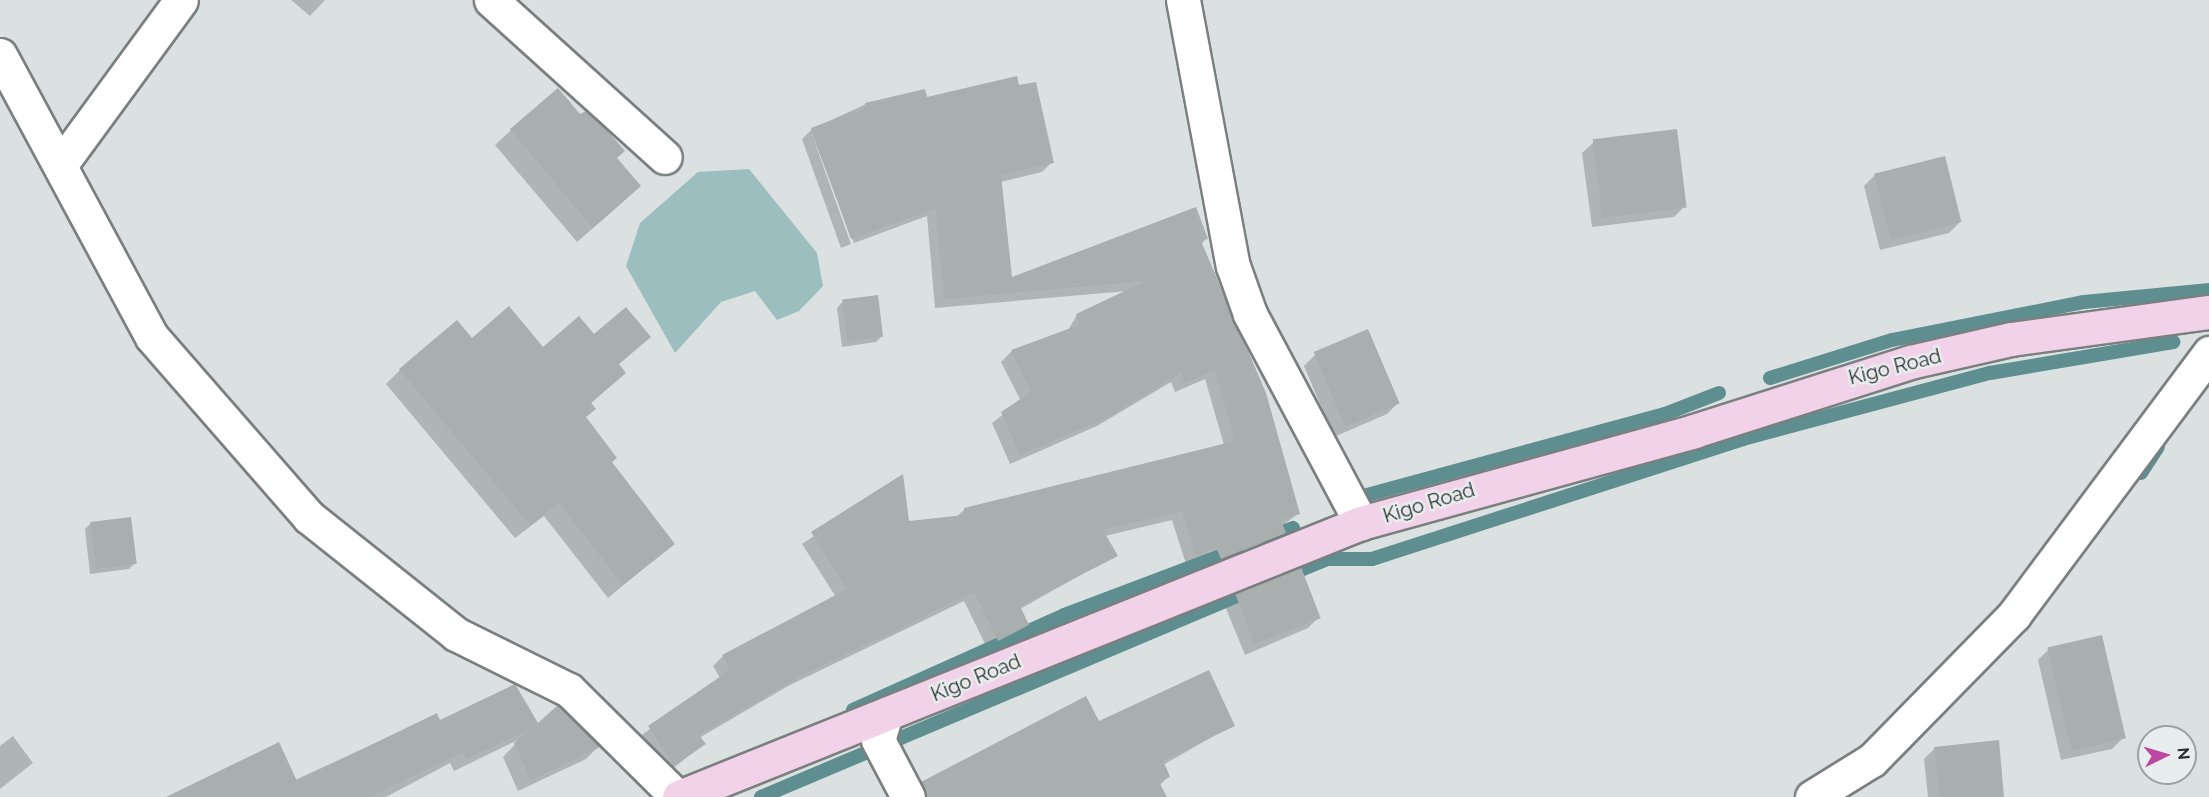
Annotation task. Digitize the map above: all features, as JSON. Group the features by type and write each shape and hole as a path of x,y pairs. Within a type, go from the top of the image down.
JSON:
{"street":[{"path":"61,164 181,0"},
{"path":"491,0 665,158"},
{"path":"1182,0 1236,276 1250,314 1361,523"},
{"path":"0,56 61,164 152,336 309,518 456,634 569,690 678,797"},
{"name":"Kigo Road","path":"678,797 1361,523 1694,431 1910,362 2011,339 2209,312"},
{"path":"1812,797 1872,760 2014,615 2209,353"},
{"path":"886,714 878,740 908,797"}],"shaded area":[{"path":"749,169 817,253 823,286 799,311 777,320 755,291 721,302 675,353 626,266 640,223 698,172"}],"building":[{"path":"1017,76 1019,85 1036,82 1054,163 1001,175 1012,277 1196,207 1208,239 1201,241 1266,393 1300,514 1281,520 1286,533 1221,559 1216,548 1196,555 1182,511 1103,530 1118,556 1020,606 1029,625 998,641 974,592 799,677 699,735 706,744 674,766 648,726 730,670 722,655 847,589 811,532 903,474 909,521 964,515 964,508 1235,441 1215,370 1185,383 1181,373 1108,417 1020,455 1001,412 1031,392 1011,350 1079,325 1076,314 1146,281 944,299 936,208 851,239 811,128 866,107 865,103 925,89 927,97"},
{"path":"558,88 580,114 586,111 625,151 617,158 641,186 593,228 510,129"},
{"path":"1677,129 1687,207 1602,218 1593,139"},
{"path":"1945,156 1961,222 1891,240 1874,174"},
{"path":"878,295 883,337 847,341 842,299"},
{"path":"509,306 543,347 579,316 594,334 626,307 651,337 619,364 626,373 591,403 596,409 586,417 617,458 612,462 675,544 623,585 559,503 530,525 399,369 457,320 472,338"},
{"path":"1368,329 1400,404 1345,427 1314,352"},
{"path":"131,517 137,564 96,569 90,522"},
{"path":"1301,567 1321,618 1254,644 1235,592"},
{"path":"2102,635 2126,738 2071,751 2047,648"},
{"path":"1209,670 1235,726 1163,760 1170,777 1159,782 1167,797 927,797 921,782 1086,696 1099,721"},
{"path":"515,684 538,723 558,705 600,747 531,780 514,743 532,728 466,759 463,752 369,797 166,797 279,742 297,781 437,713 440,720"},
{"path":"1999,740 2004,797 1940,797 1934,747"}],"waterway":[{"path":"1770,378 1892,340 2084,302 2209,290"},
{"path":"1286,576 1327,559 1372,559 1743,439 1990,373 2173,342"},
{"path":"1352,491 1356,498 1665,414 1719,393"},
{"path":"2141,473 2158,447"},
{"path":"1268,538 1293,528"},
{"path":"853,710 1064,615 1236,550"},
{"path":"761,797 1251,590"}]}
